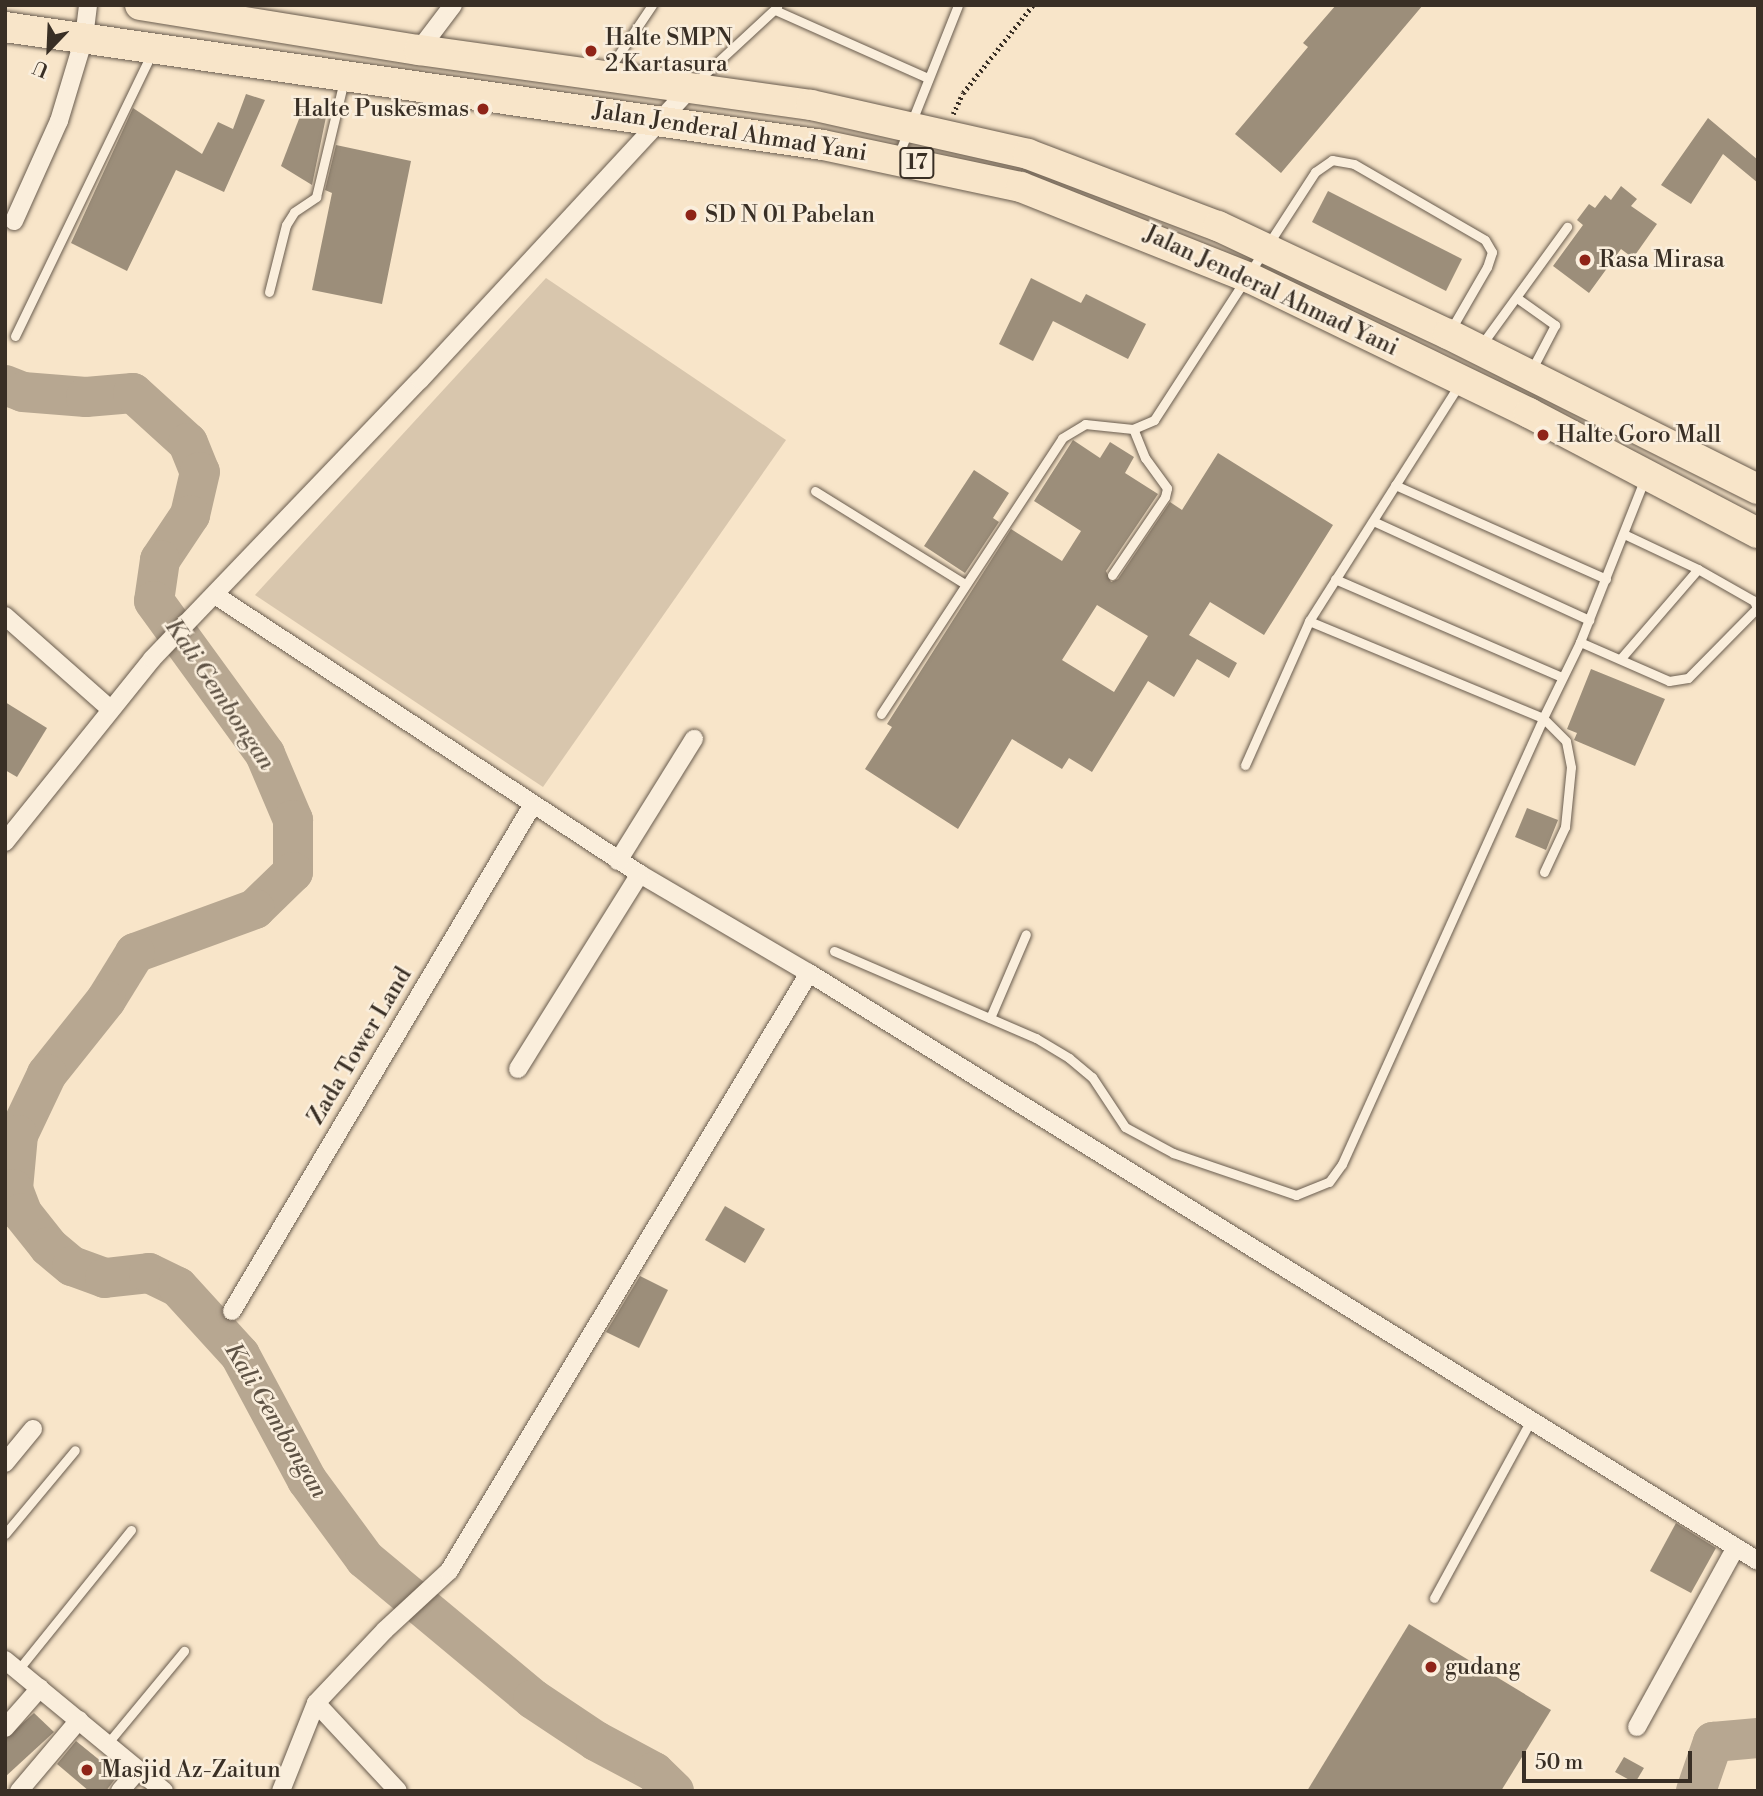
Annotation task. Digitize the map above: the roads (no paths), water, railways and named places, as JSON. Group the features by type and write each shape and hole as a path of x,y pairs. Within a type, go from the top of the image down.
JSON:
{"highway":[{"name":"Jalan Jenderal Ahmad Yani","path":"140,5 419,50 811,105 908,125 1041,158 1163,203 1267,249 1529,373 1758,489"},
{"name":"Jalan Jenderal Ahmad Yani","path":"5,27 658,120 897,158 1021,187 1250,278 1462,380 1758,533"}],"street":[{"path":"14,221 59,121 84,38 88,5"},
{"path":"419,50 453,5"},
{"path":"5,842 109,708 152,659 420,380 689,89"},
{"path":"215,595 532,806 640,874 809,973 1758,1561"},
{"path":"5,616 109,708"},
{"path":"618,860 694,739"},
{"name":"Zada Tower Land","path":"232,1311 532,806"},
{"path":"518,1069 640,874"},
{"path":"281,1791 316,1703 385,1630 449,1571 572,1373 809,973"},
{"path":"5,1463 33,1429"},
{"path":"1637,1727 1736,1548"},
{"path":"11,1665 164,1791"},
{"path":"5,1728 40,1688"},
{"path":"316,1703 398,1791"},
{"path":"19,1791 79,1720"},
{"path":"120,1791 138,1770"}],"lane":[{"path":"604,77 653,5"},
{"path":"897,158 958,5"},
{"path":"689,89 777,7 928,78"},
{"path":"15,336 154,48"},
{"path":"269,292 286,225 294,212 316,197 345,75"},
{"path":"881,714 1062,439 1084,424 1133,429 1154,420 1250,278 1315,172 1332,160 1354,164 1485,240 1492,252 1448,334"},
{"path":"1479,349 1567,227"},
{"path":"1517,298 1555,326 1529,373"},
{"path":"1245,765 1310,621 1462,380"},
{"path":"1112,575 1165,497 1167,488 1144,458 1133,429"},
{"path":"834,951 990,1018 1069,1058 1092,1077 1125,1127 1137,1134 1239,1179 1296,1195 1315,1190 1329,1182 1342,1164 1561,677 1580,642 1646,476"},
{"path":"1395,485 1606,579"},
{"path":"815,491 965,584"},
{"path":"1373,521 1589,620"},
{"path":"1580,642 1680,682 1753,616 1757,608 1754,601 1698,569 1624,534"},
{"path":"1622,657 1698,569"},
{"path":"1335,579 1561,677"},
{"path":"1310,621 1543,718 1566,741 1571,767 1565,827 1544,872"},
{"path":"990,1018 1026,934"},
{"path":"1434,1598 1530,1422"},
{"path":"5,1534 75,1450"},
{"path":"11,1665 131,1530"},
{"path":"107,1744 184,1651"}],"waterway":[{"name":"Kali Gembongan","path":"5,385 23,392 86,397 133,393 188,443 200,472 190,515 160,560 154,601 265,754 293,820 293,872 255,909 135,953 106,1000 47,1074 18,1135 13,1189 22,1213 49,1247 72,1266 105,1278 149,1273 178,1287 240,1355 307,1480 365,1559 533,1699 596,1741 654,1772 674,1791"},
{"name":"Kali Gembongan","path":"1696,1791 1713,1742 1758,1738"}],"place":[{"name":"Halte SMPN 2 Kartasura","path":"591,51"},
{"name":"Halte Puskesmas","path":"483,109"},
{"name":"SD N 01 Pabelan","path":"691,215"},
{"name":"Rasa Mirasa","path":"1585,260"},
{"name":"Halte Goro Mall","path":"1543,435"},
{"name":"gudang","path":"1431,1667"},
{"name":"Masjid Az-Zaitun","path":"87,1770"}]}
